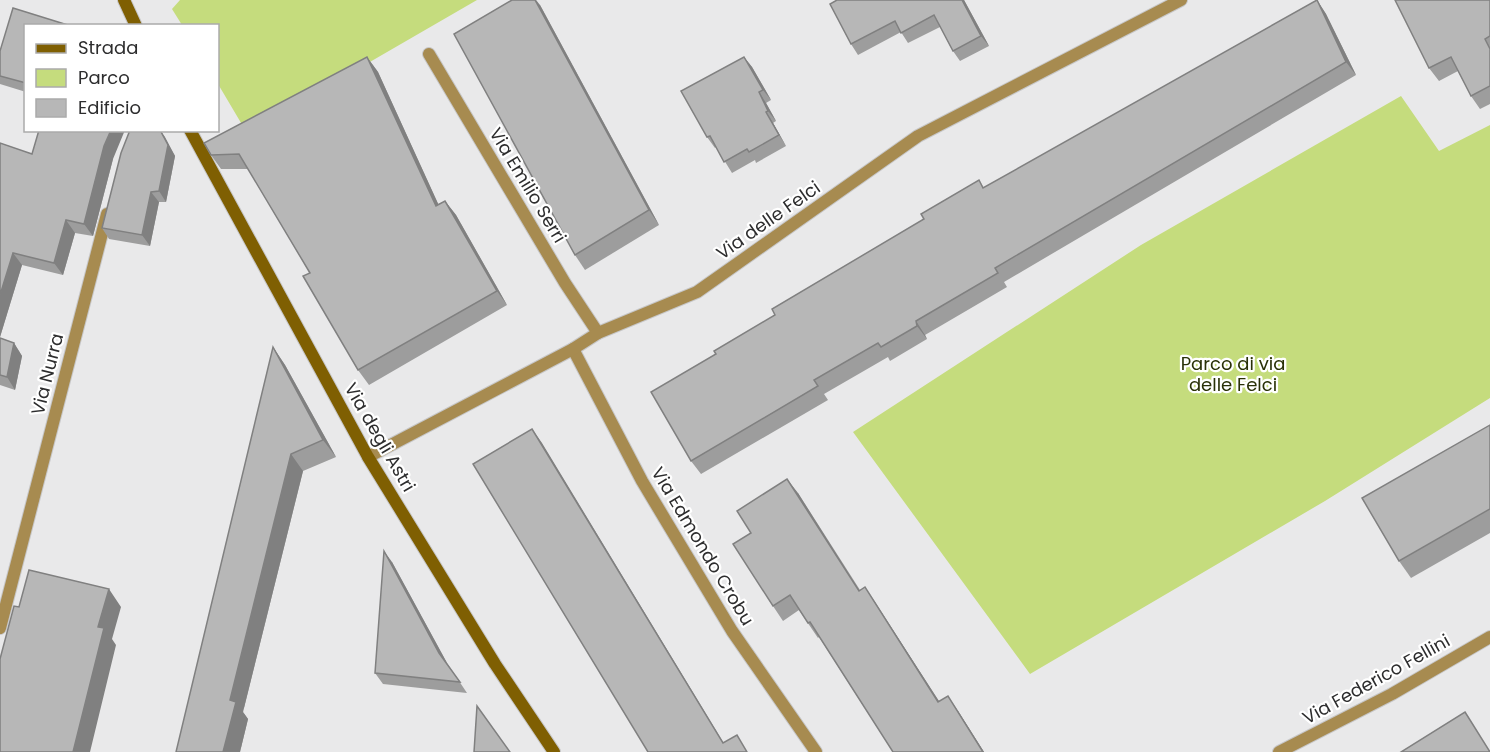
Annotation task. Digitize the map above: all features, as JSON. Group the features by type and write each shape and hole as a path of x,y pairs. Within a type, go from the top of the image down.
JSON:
{"street":[{"path":"124,0 135,24"},
{"name":"Via delle Felci","path":"368,457 573,349 598,333 697,292 918,136 1181,0"},
{"name":"Via Emilio Serri","path":"429,54 565,283 598,333"},
{"name":"Via degli Astri","path":"191,132 368,457 495,664 554,752"},
{"name":"Via Nurra","path":"0,628 109,207"},
{"name":"Via Edmondo Crobu","path":"573,349 642,481 726,621 816,752"},
{"name":"Via Federico Fellini","path":"1279,752 1392,694 1490,637"}],"green space":[{"path":"180,0 477,0 247,133 219,86 219,24 181,24 172,9"},
{"name":"Parco di via delle Felci","path":"1401,96 1439,151 1490,125 1490,398 1325,501 1030,674 853,432 1141,245"}],"building":[{"path":"512,0 535,0 649,210 575,255 454,34"},
{"path":"837,0 962,0 981,36 953,51 934,15 901,33 895,21 851,44 830,4"},
{"path":"1317,0 1346,62 995,268 998,273 916,321 917,326 881,347 878,343 814,380 818,386 691,461 651,392 716,354 714,351 775,315 772,309 924,219 921,214 979,180 983,188"},
{"path":"1395,0 1490,0 1490,36 1485,39 1490,49 1490,86 1471,96 1451,57 1429,68"},
{"path":"13,8 65,24 24,24 24,82 0,76 0,51"},
{"path":"367,57 436,206 445,201 497,291 358,370 303,276 310,273 239,154 211,155 204,143"},
{"path":"744,57 763,90 759,92 768,111 766,112 779,135 749,152 747,149 724,162 681,91"},
{"path":"38,132 110,132 104,146 84,224 66,220 54,263 13,253 0,295 0,143 32,154"},
{"path":"129,132 161,132 168,145 159,191 151,192 142,235 102,228 121,153"},
{"path":"0,338 14,343 7,377 0,375"},
{"path":"273,347 323,440 291,454 230,700 236,702 223,752 176,752"},
{"path":"1490,425 1490,509 1399,561 1362,498"},
{"path":"532,429 723,743 737,735 747,752 648,752 473,464"},
{"path":"787,479 859,591 865,587 938,702 948,696 983,752 893,752 810,622 808,623 790,595 773,606 733,544 751,533 737,511"},
{"path":"384,551 439,653 460,682 375,673"},
{"path":"29,570 109,589 98,627 104,628 73,752 0,752 0,659 14,606 19,607"},
{"path":"477,706 510,752 474,752"},
{"path":"1465,712 1490,752 1401,752"}]}
